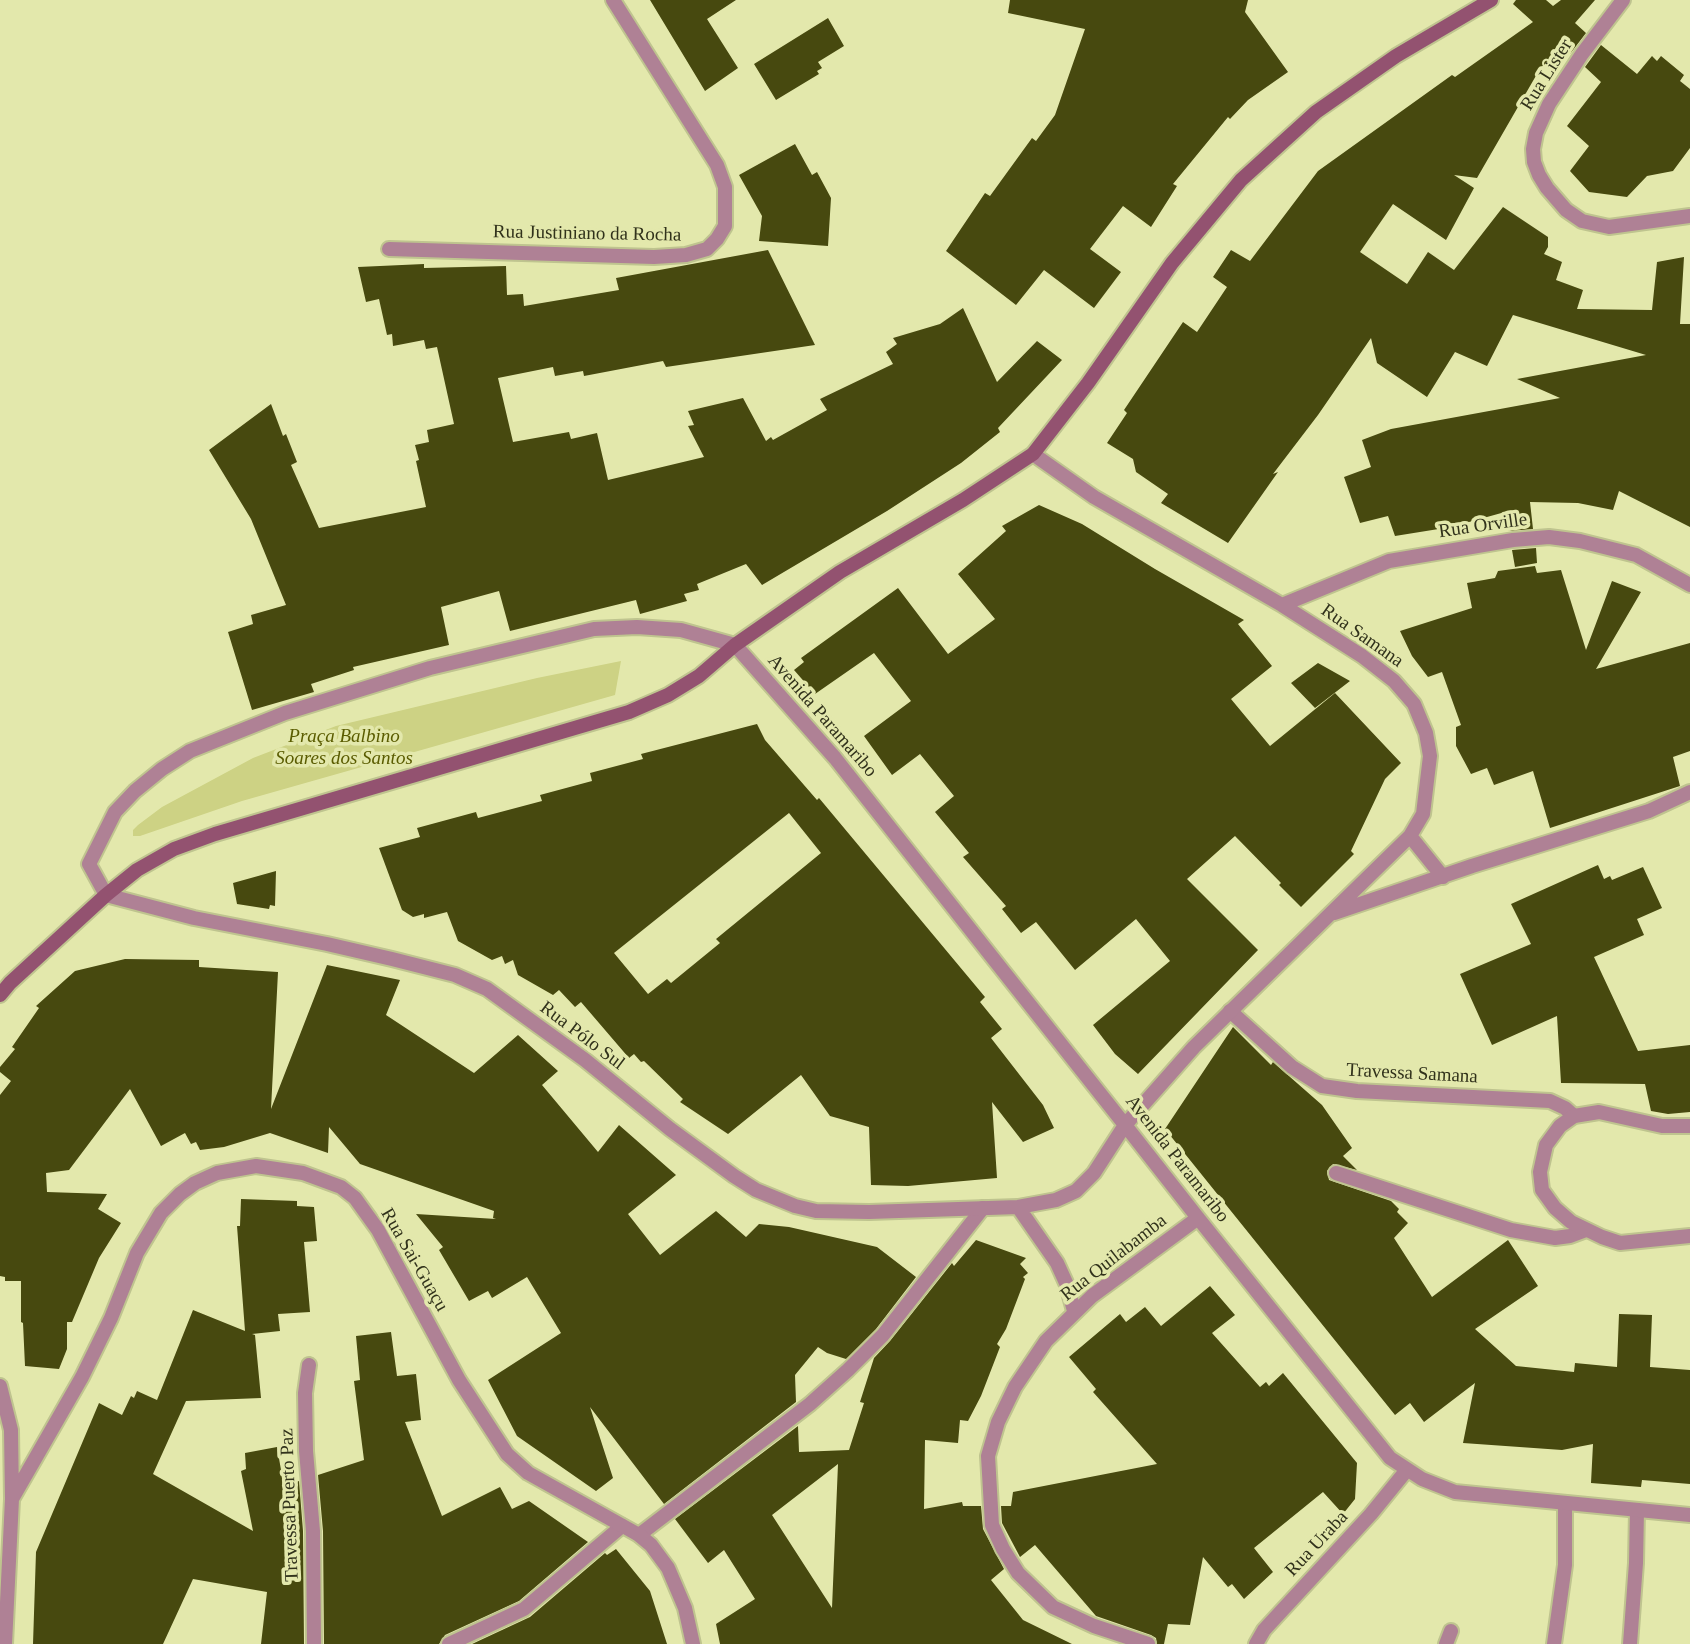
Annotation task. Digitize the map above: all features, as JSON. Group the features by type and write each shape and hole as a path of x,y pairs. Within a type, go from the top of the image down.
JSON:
{"main road":[{"path":"0,995 106,895 137,870 174,849 215,834 629,712 668,695 699,676 735,645 840,572 964,500 1033,454 1088,383 1172,263 1241,180 1316,112 1396,56 1491,0"}],"street":[{"name":"Rua Justiniano da Rocha","path":"390,250 654,257 686,255 707,250 717,239 725,226 725,187 717,165 614,0"},
{"name":"Rua Lister","path":"1623,0 1549,104 1536,133 1534,162 1547,188 1566,210 1582,221 1609,227 1690,216"},
{"name":"Rua Samana","path":"1033,454 1094,497 1282,605 1362,656 1394,681 1414,704 1426,733 1430,756 1423,814 1410,836 1194,1047 1125,1125"},
{"name":"Rua Orville","path":"1282,605 1389,561 1513,540 1549,537 1580,541 1636,555 1690,585"},
{"path":"106,895 89,864 115,812 135,790 162,769 190,751 241,730 361,688 430,668 594,629 637,627 681,630 735,645"},
{"name":"Avenida Paramaribo","path":"735,645 835,758 1390,1458 1406,1471 1455,1492 1690,1515"},
{"path":"1328,915 1648,811 1690,792"},
{"path":"1410,836 1443,877"},
{"name":"Rua Pólo Sul","path":"106,895 194,918 379,956 455,975 478,985 585,1060 670,1129 756,1191 816,1211 1018,1207 1056,1200 1076,1191 1094,1173 1125,1125"},
{"name":"Travessa Samana","path":"1230,1011 1292,1067 1322,1086 1357,1091 1550,1101 1574,1116"},
{"path":"1690,1126 1662,1126 1599,1112 1574,1116 1560,1126 1546,1146 1541,1162 1540,1183 1555,1208 1586,1230 1620,1243 1690,1236"},
{"name":"Rua Sai-Guaçu","path":"12,1499 82,1377 111,1318 137,1252 162,1213 195,1183 217,1173 256,1166 278,1168 322,1179 341,1187 355,1198 378,1230 459,1380 507,1454 528,1473 639,1535 651,1545 668,1568 685,1608 693,1644"},
{"path":"1336,1173 1521,1232 1555,1238 1586,1230"},
{"path":"1018,1207 1057,1263 1074,1311"},
{"path":"639,1535 810,1404 848,1370 883,1335 983,1208"},
{"name":"Rua Quilabamba","path":"1148,1644 1094,1626 1053,1606 1018,1573 992,1525 988,1456 998,1422 1014,1387 1046,1341 1074,1311 1198,1218"},
{"name":"Travessa Puerto Paz","path":"309,1366 305,1405 313,1531 314,1644"},
{"path":"0,1386 10,1430 12,1499 5,1644"},
{"name":"Rua Uraba","path":"1256,1644 1264,1630 1371,1514 1406,1471"},
{"path":"1554,1644 1565,1565 1565,1504"},
{"path":"1630,1644 1637,1510"},
{"path":"449,1644 524,1609 622,1526"}],"green space":[{"name":"Praça Balbino Soares dos Santos","path":"621,661 615,695 242,801 140,836 133,836 133,830 138,825 162,807 253,758 336,726 537,678"}],"building":[{"path":"650,0 736,0 707,19 738,68 705,91"},
{"path":"1010,0 1248,0 1245,12 1288,72 1248,100 1230,119 1228,117 1173,184 1177,186 1151,227 1123,206 1090,249 1121,272 1094,308 1044,270 1016,305 946,251 985,193 990,196 1032,138 1036,141 1055,115 1085,29 1008,13"},
{"path":"1516,0 1546,0 1553,6 1561,0 1595,0 1575,23 1586,33 1570,54 1566,51 1541,67 1477,178 1454,175 1474,188 1446,240 1393,204 1360,252 1407,284 1428,252 1454,270 1503,207 1548,237 1548,247 1544,254 1562,262 1556,280 1583,290 1577,309 1652,310 1657,262 1684,257 1680,324 1690,324 1690,527 1619,491 1613,510 1578,503 1530,502 1533,529 1508,531 1505,512 1451,527 1395,536 1388,516 1360,523 1344,477 1371,467 1362,440 1391,429 1560,398 1517,379 1646,355 1513,315 1487,366 1455,352 1427,397 1377,363 1371,338 1273,474 1278,472 1228,543 1161,503 1168,494 1136,472 1133,459 1107,443 1127,413 1124,410 1183,322 1197,332 1227,287 1213,277 1231,250 1250,261 1318,171 1452,75 1455,77 1533,22 1513,4"},
{"path":"828,18 844,46 818,62 822,68 817,71 819,74 776,100 754,64"},
{"path":"1601,45 1637,74 1652,56 1657,61 1661,56 1684,75 1680,81 1690,89 1690,148 1673,171 1647,176 1627,197 1589,192 1570,171 1589,146 1567,126 1601,82 1585,67"},
{"path":"795,144 812,175 817,172 831,198 828,246 759,241 762,216 739,175"},
{"path":"768,250 815,345 666,367 663,361 584,376 583,371 555,376 553,367 498,378 513,442 569,432 571,439 597,433 608,480 704,457 688,426 694,425 688,411 743,398 766,441 771,437 773,440 827,410 820,399 893,364 886,352 897,344 893,338 940,324 963,308 997,382 1037,341 1062,360 998,428 1000,432 961,463 887,511 762,585 746,564 697,584 699,590 684,594 687,601 640,614 636,600 510,631 499,591 441,607 449,645 353,667 354,670 311,684 314,692 252,710 228,632 253,624 251,615 286,605 251,519 209,450 271,404 283,436 286,434 297,462 291,465 319,528 426,507 415,445 429,442 427,430 454,424 437,347 426,349 424,340 393,346 392,334 387,335 379,299 366,302 358,267 424,264 424,268 506,266 507,295 523,294 524,306 619,290 616,278"},
{"path":"1039,505 1082,524 1244,620 1238,624 1272,666 1231,699 1270,746 1335,693 1401,763 1385,779 1351,851 1354,854 1301,907 1235,836 1187,879 1258,950 1138,1074 1115,1054 1093,1025 1170,961 1136,919 1075,970 1036,922 1021,933 1002,909 1006,906 963,857 969,853 935,812 954,796 920,754 892,775 864,736 911,701 874,653 815,694 794,670 804,662 801,658 898,588 948,654 995,619 958,574 1006,531 1002,526"},
{"path":"1536,548 1537,563 1515,567 1512,550"},
{"path":"1535,566 1537,573 1561,570 1586,650 1612,581 1641,592 1596,669 1690,643 1690,751 1673,757 1680,786 1550,828 1533,771 1494,785 1487,768 1471,774 1456,746 1456,727 1461,725 1442,672 1428,677 1412,656 1400,631 1472,608 1467,583 1495,578 1498,571"},
{"path":"1318,663 1350,681 1315,708 1291,683"},
{"path":"757,724 765,740 817,800 819,798 985,997 980,1002 1002,1029 991,1038 1043,1105 1054,1128 1023,1142 992,1102 997,1178 908,1186 871,1185 869,1127 830,1116 801,1075 728,1134 680,1102 683,1099 644,1061 641,1062 634,1054 629,1058 581,1002 575,1007 559,990 553,995 518,975 513,960 505,964 502,956 492,960 458,941 447,912 424,918 424,914 413,917 402,910 379,848 420,837 417,828 476,812 478,818 542,801 540,795 592,781 590,773 643,759 641,754","holes":["789,813 821,853 716,939 720,943 671,983 667,979 648,994 614,953"]},
{"path":"1598,865 1604,879 1610,876 1612,880 1643,867 1662,908 1637,919 1644,935 1594,957 1638,1051 1690,1045 1690,1112 1668,1114 1651,1111 1645,1084 1561,1083 1557,1016 1492,1045 1460,974 1531,944 1511,904"},
{"path":"276,871 275,906 270,905 269,909 237,904 233,883"},
{"path":"125,959 199,960 199,967 278,972 271,1109 327,965 400,980 386,1015 474,1073 518,1035 558,1071 542,1085 598,1152 619,1125 676,1175 628,1214 660,1255 716,1211 746,1237 759,1224 789,1227 877,1247 916,1277 876,1329 846,1359 818,1347 795,1375 796,1402 664,1504 590,1407 613,1478 596,1491 517,1436 488,1380 561,1333 527,1277 492,1298 488,1291 469,1301 439,1250 443,1247 416,1214 496,1219 493,1218 494,1211 360,1164 329,1127 328,1153 270,1133 224,1147 200,1150 196,1142 191,1144 185,1133 161,1146 130,1089 69,1170 46,1173 47,1192 107,1194 98,1209 121,1223 99,1258 72,1322 67,1322 67,1349 59,1369 25,1366 21,1281 5,1281 5,1277 0,1276 0,1095 11,1081 0,1072 0,1067 15,1049 12,1047 39,1008 36,1006 75,971"},
{"path":"1233,1027 1271,1065 1273,1062 1322,1105 1352,1148 1343,1156 1357,1170 1333,1164 1327,1171 1329,1180 1391,1201 1399,1209 1397,1212 1408,1223 1394,1238 1432,1297 1508,1240 1538,1286 1475,1329 1516,1366 1574,1372 1575,1363 1617,1367 1619,1314 1652,1315 1650,1367 1690,1370 1690,1484 1642,1480 1641,1487 1591,1483 1593,1444 1562,1450 1463,1443 1475,1383 1424,1422 1410,1403 1395,1415 1165,1129"},
{"path":"241,1199 297,1201 297,1206 314,1207 317,1241 304,1242 310,1312 278,1314 280,1331 252,1334 255,1335 261,1398 186,1401 153,1474 253,1531 241,1471 246,1469 245,1453 277,1447 284,1487 299,1481 303,1531 304,1644 261,1644 267,1592 193,1579 163,1644 33,1644 36,1552 99,1403 122,1415 131,1396 134,1398 137,1391 157,1400 193,1310 245,1331 237,1226 240,1226"},
{"path":"976,1240 1026,1258 1020,1264 1028,1273 1023,1277 1025,1279 1006,1329 997,1344 1000,1347 981,1396 968,1421 960,1420 958,1443 925,1440 924,1509 962,1502 963,1506 981,1506 983,1529 1004,1569 991,1580 1023,1620 1072,1644 720,1644 716,1624 755,1599 724,1550 708,1563 675,1519 798,1426 799,1452 849,1450 864,1403 860,1402 874,1358 952,1263 954,1266","holes":["838,1464 832,1608 772,1515"]},
{"path":"1210,1286 1235,1315 1212,1333 1260,1387 1266,1382 1269,1386 1283,1373 1357,1463 1355,1499 1343,1514 1323,1492 1254,1548 1273,1572 1244,1599 1232,1584 1228,1587 1203,1557 1190,1625 1168,1624 1164,1644 1157,1644 1156,1638 1151,1635 1096,1616 1035,1545 1020,1557 1002,1523 1001,1506 1011,1506 1013,1492 1157,1464 1093,1392 1096,1389 1069,1357 1120,1314 1126,1322 1145,1307 1161,1326"},
{"path":"391,1332 397,1376 416,1374 421,1420 405,1422 442,1516 500,1487 512,1509 529,1501 588,1542 519,1601 445,1635 439,1644 324,1644 323,1531 318,1475 364,1460 354,1381 360,1380 356,1336"},
{"path":"616,1549 650,1591 667,1644 472,1644 530,1617 605,1553 607,1555"}]}
